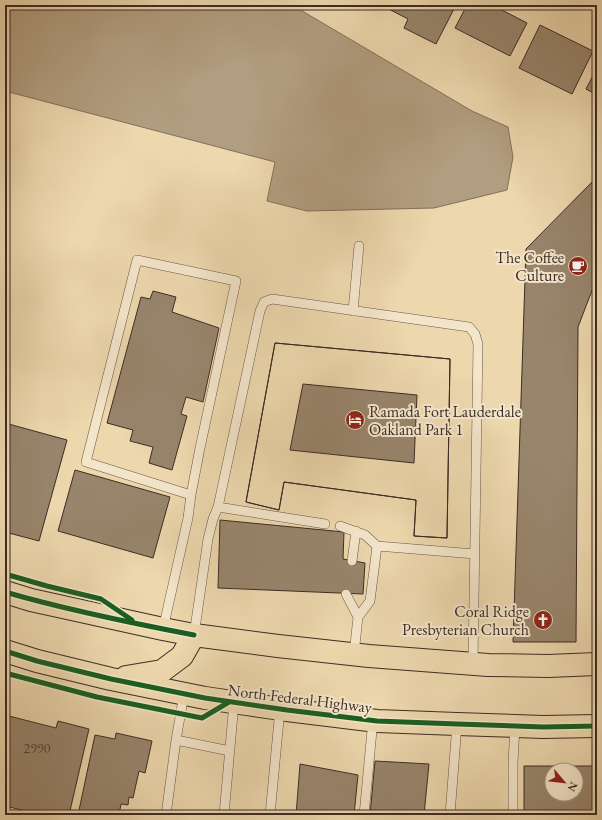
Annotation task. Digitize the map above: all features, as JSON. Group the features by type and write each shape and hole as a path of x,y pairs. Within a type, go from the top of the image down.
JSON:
{"main road":[{"path":"5,592 30,600 163,629 194,635 278,646 488,665 548,666 597,664"},
{"path":"111,679 162,671 182,656 194,635"},
{"name":"North Federal Highway","path":"5,651 37,661 111,679 205,698 280,709 373,720 543,727 597,726"}],"lane":[{"path":"353,311 359,246"},
{"path":"163,629 188,518 200,448 236,281 138,260 86,462 191,495"},
{"path":"194,635 208,539 218,507 260,311 264,302 272,299 469,327 475,334 478,344 473,664"},
{"path":"218,507 325,524"},
{"path":"340,526 365,535 378,546 475,554"},
{"path":"352,561 356,531"},
{"path":"354,654 358,617 370,601 378,546"},
{"path":"346,594 358,617"},
{"path":"166,815 184,694"},
{"path":"224,815 234,702"},
{"path":"270,815 280,709"},
{"path":"364,815 373,720"},
{"path":"450,815 457,724"},
{"path":"513,815 515,726"},
{"path":"176,740 230,751"}],"shaded area":[{"path":"5,5 292,5 472,111 508,127 513,157 507,190 434,208 307,211 267,201 275,162 5,91"}],"building":[{"path":"383,5 456,5 436,44 404,28 408,19"},
{"path":"467,5 492,5 527,23 510,56 455,28"},
{"path":"540,25 593,51 572,94 519,68"},
{"path":"597,68 597,95 586,89"},
{"path":"597,177 597,280 578,327 576,642 513,642 526,249"},
{"path":"153,291 176,297 172,312 219,328 203,402 186,397 181,414 187,416 172,470 149,463 153,447 130,441 133,430 107,423 141,297 150,299"},
{"name":"Ramada Fort Lauderdale Oakland Park 1","path":"275,343 450,359 447,538 414,536 416,500 284,482 279,510 246,502","holes":["303,384 417,395 414,463 290,450"]},
{"name":"Ramada Fort Lauderdale Oakland Park 1","path":"275,343 450,359 447,538 414,536 416,500 284,482 279,510 246,502"},
{"path":"5,423 67,440 39,541 5,532"},
{"path":"75,470 170,497 153,558 58,531"},
{"path":"220,520 344,532 343,559 365,563 363,594 218,588"},
{"path":"5,715 56,728 58,721 89,729 69,815 43,815 5,806"},
{"path":"116,733 152,741 145,773 139,771 133,798 129,797 128,805 121,804 119,815 78,815 95,735 115,739"},
{"path":"375,761 429,764 424,815 370,815"},
{"path":"300,764 358,775 354,815 296,815"},
{"path":"524,766 544,766 544,802 584,802 584,766 597,766 597,815 524,815"}],"cycle path":[{"path":"5,574 101,599 132,620"},
{"path":"5,592 99,616 194,635"},
{"path":"5,651 37,661 111,679 205,698 287,710 377,721 543,727 597,726"},
{"path":"5,673 97,697 202,718 229,702"}],"place":[{"name":"The Coffee Culture","path":"578,266"},
{"name":"Ramada Fort Lauderdale Oakland Park 1","path":"355,420"},
{"name":"Coral Ridge Presbyterian Church","path":"543,620"}]}
